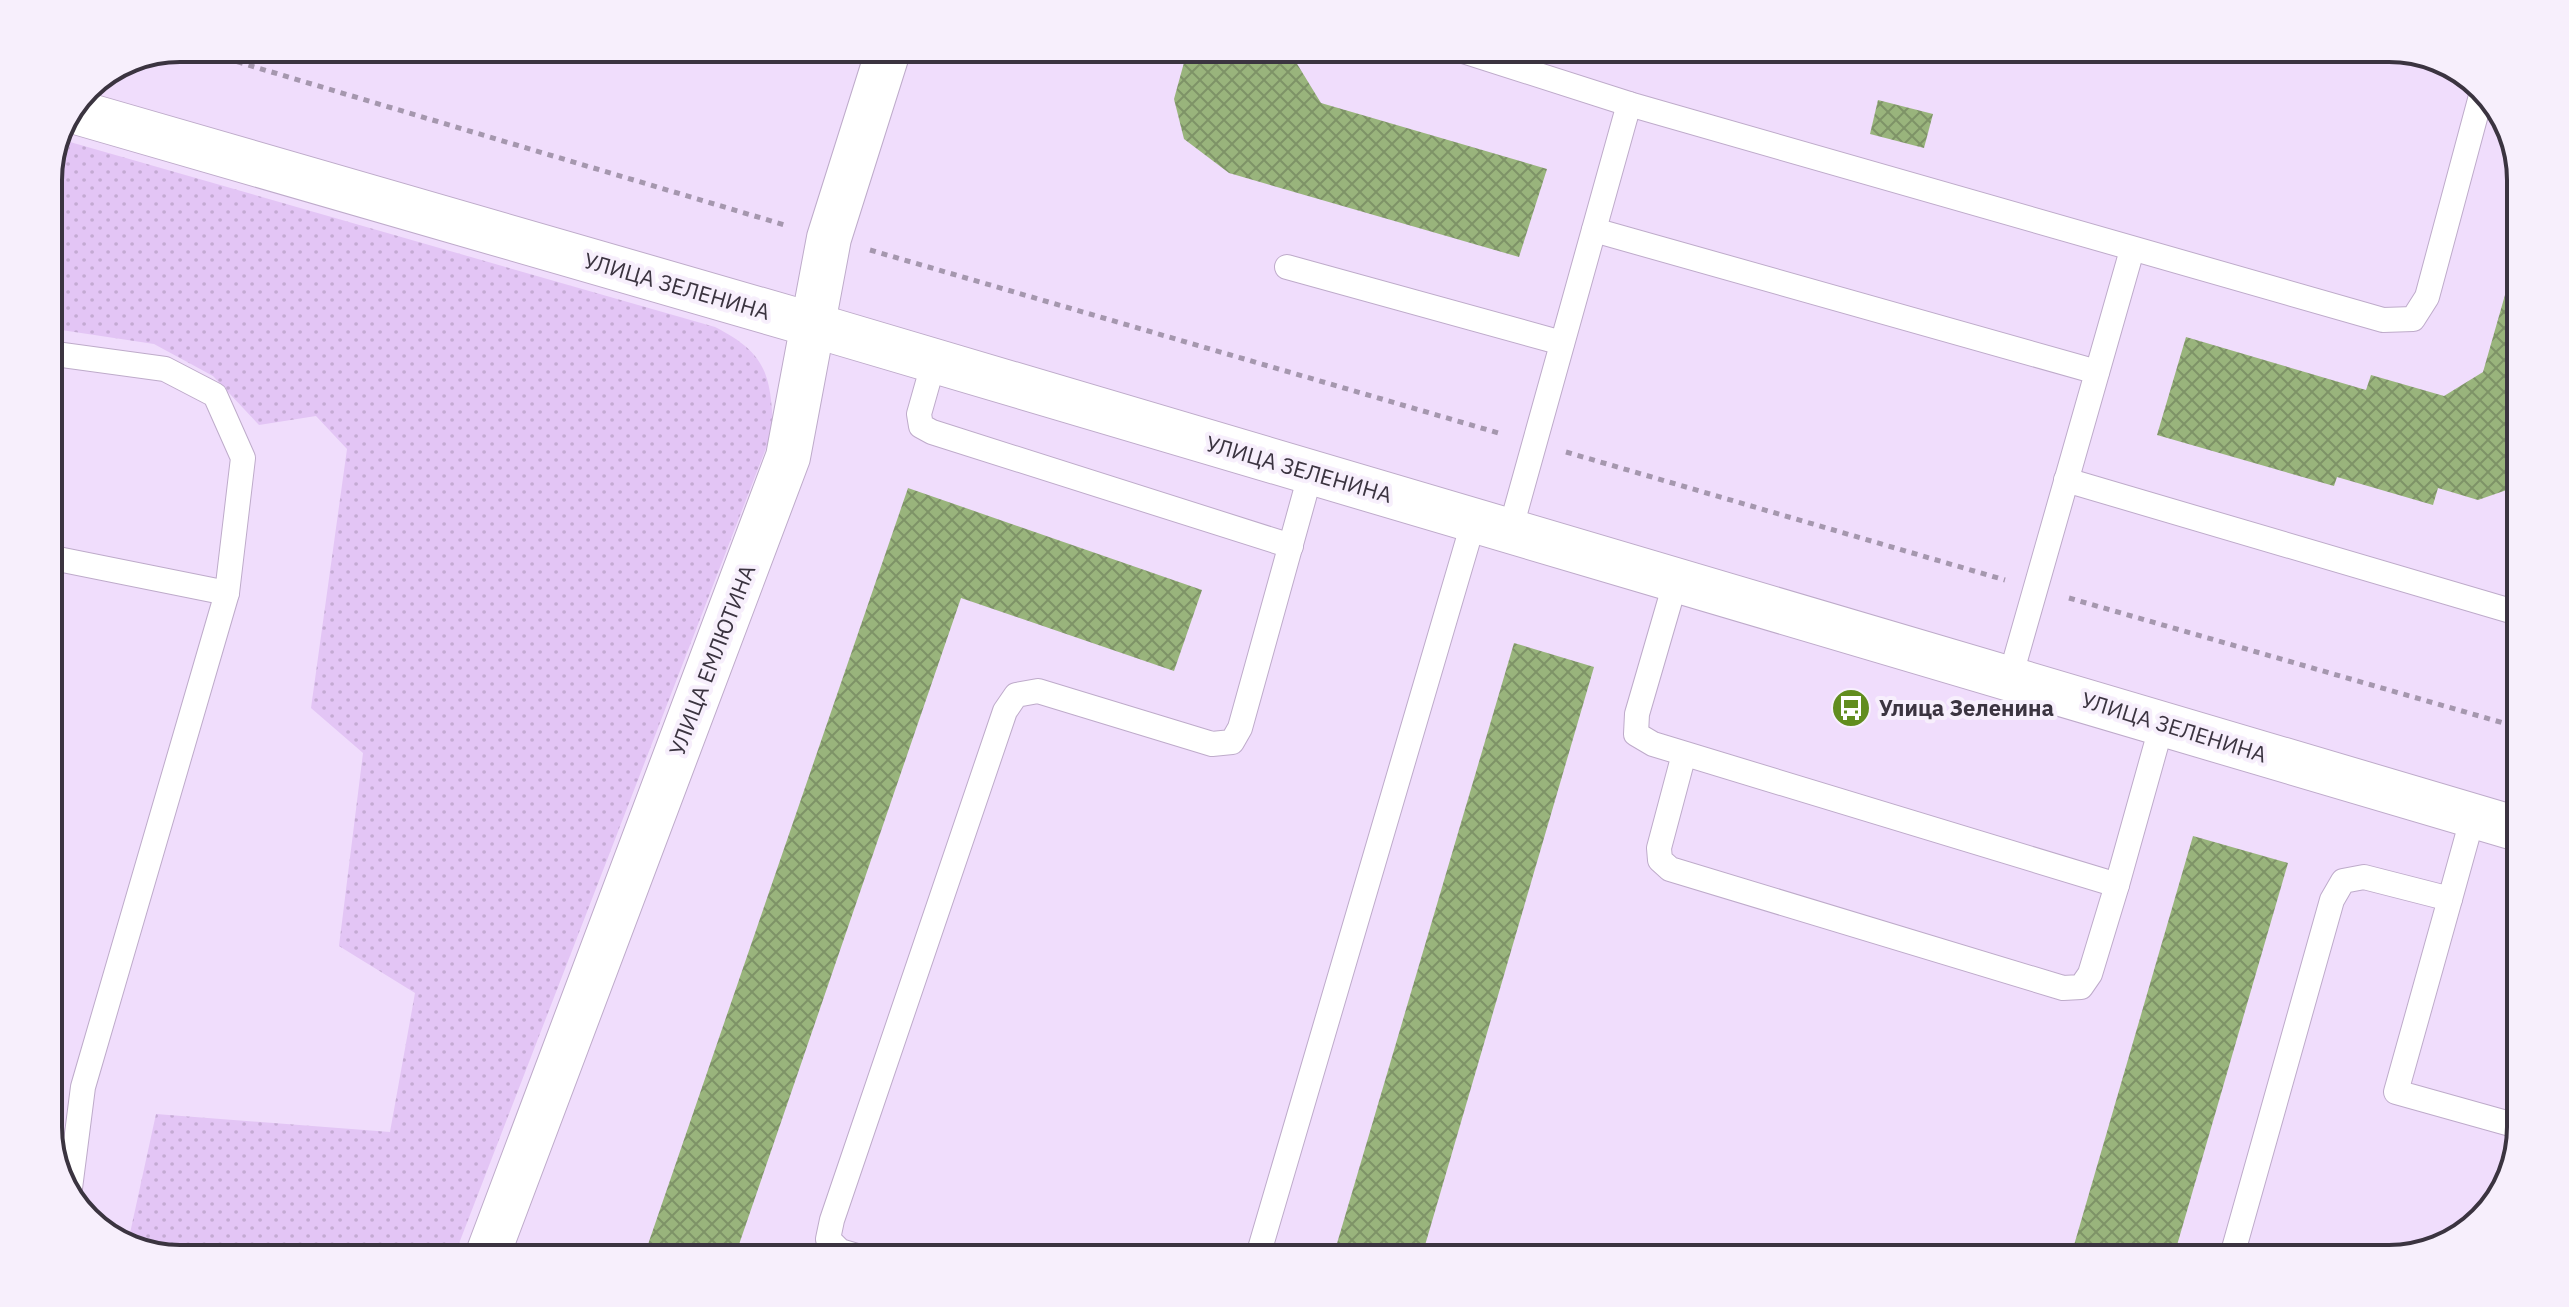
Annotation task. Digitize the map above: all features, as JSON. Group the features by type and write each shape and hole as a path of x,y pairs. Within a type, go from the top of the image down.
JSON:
{"street":[{"name":"УЛИЦА ЕМЛЮТИНА","path":"491,1245 788,457 829,238 885,62"},
{"name":"УЛИЦА ЗЕЛЕНИНА","path":"82,114 813,325 2507,826"}],"lane":[{"path":"1510,62 1629,104 2383,320 2413,319 2427,297 2479,103"},
{"path":"1261,1245 1492,526 1534,443 1629,104"},
{"path":"1594,230 2097,372"},
{"path":"2010,678 2132,250"},
{"path":"1287,267 1562,343"},
{"path":"62,355 165,369 215,395 243,458 227,593 83,1087 72,1174"},
{"path":"934,361 919,414 921,426 932,432 1291,546"},
{"path":"834,1245 828,1239 832,1220 1005,711 1016,695 1038,691 1212,744 1232,742 1240,728 1311,472"},
{"path":"2066,480 2507,610"},
{"path":"62,560 227,593"},
{"path":"1676,580 1637,714 1636,734 1653,744 1684,754 2117,885"},
{"path":"1684,754 1659,848 1660,860 1670,869 2063,988 2081,987 2090,974 2162,724"},
{"path":"2473,816 2396,1092 2507,1123"},
{"path":"2235,1245 2332,900 2343,881 2364,877 2450,899"}],"path":[{"path":"238,62 829,238 2507,724"}],"shaded area":[{"path":"69,142 715,327 755,356 767,380 773,430 458,1245 180,1245 157,1243 130,1234 156,1114 390,1132 415,993 339,946 363,753 311,708 347,449 316,416 259,425 213,376 154,344 62,330 62,173"}],"building":[{"path":"1184,62 1296,62 1321,103 1547,169 1519,257 1229,173 1184,139 1174,99"},
{"path":"1878,100 1933,114 1924,148 1870,134"},
{"path":"2507,288 2507,490 2478,500 2438,488 2433,505 2337,477 2334,486 2157,435 2186,337 2366,390 2371,375 2444,396 2483,372"},
{"path":"908,488 1202,590 1174,671 961,598 739,1245 648,1245"},
{"path":"1514,643 1594,667 1425,1245 1337,1245"},
{"path":"2193,836 2288,863 2177,1245 2074,1245"}],"place":[{"name":"Улица Зеленина","path":"1851,708"}]}
